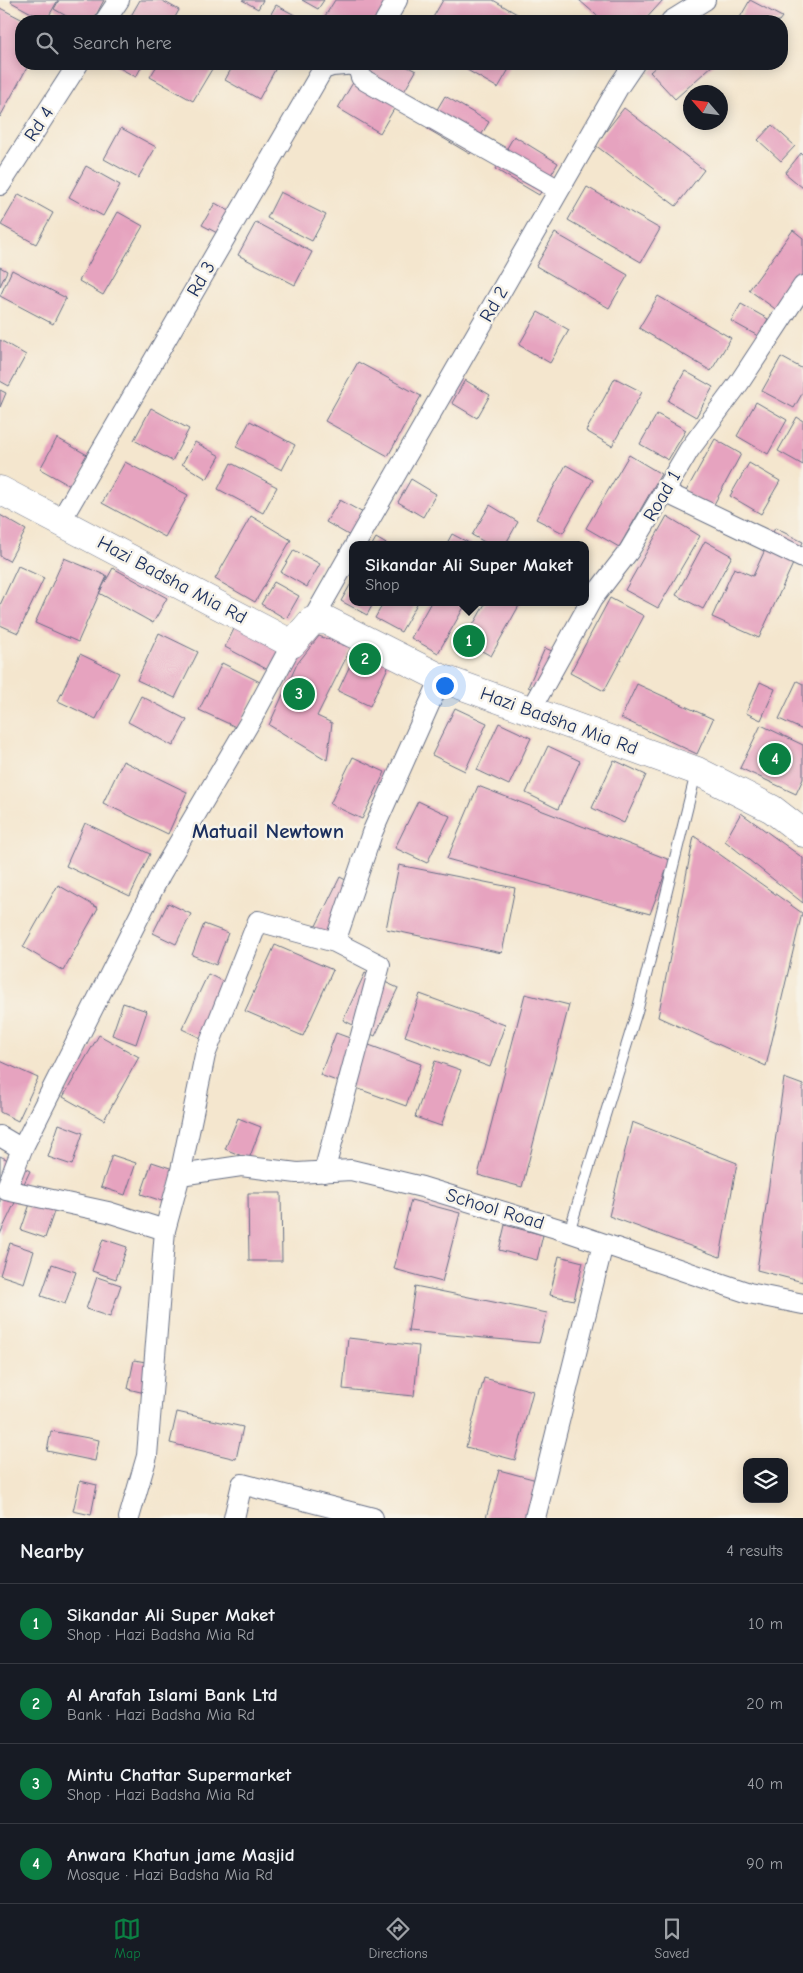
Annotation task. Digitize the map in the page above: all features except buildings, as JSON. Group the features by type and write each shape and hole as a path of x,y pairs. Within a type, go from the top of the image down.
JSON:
{"main road":[{"name":"Hazi Badsha Mia Rd","path":"0,490 61,520 292,644"},
{"name":"Hazi Badsha Mia Rd","path":"312,621 326,620 441,678 697,771 772,809 803,833"},
{"path":"292,644 312,621"}],"street":[{"path":"109,15 119,0"},
{"path":"389,15 397,0"},
{"path":"680,15 705,0"},
{"name":"Rd 4","path":"0,185 74,70"},
{"name":"Rd 3","path":"61,520 321,70"},
{"path":"359,70 361,77 366,81 559,190"},
{"name":"Rd 2","path":"357,541 630,70"},
{"name":"Road 1","path":"589,604 629,551 689,450 739,383 803,286"},
{"path":"665,492 803,558"},
{"path":"312,621 349,556"},
{"name":"Road 1","path":"530,711 588,606"},
{"path":"165,1230 108,1212 6,1190 22,1149 160,875 251,720 292,644"},
{"path":"335,942 372,834 441,678"},
{"path":"129,1518 147,1456 165,1230 180,1175 205,1056 258,921 335,942 380,965 324,1172"},
{"path":"0,1136 22,1149"},
{"name":"School Road","path":"180,1175 241,1166 297,1173 351,1170 381,1176 569,1232 750,1293 803,1304"},
{"path":"535,1518 603,1244"},
{"path":"234,1518 242,1484 373,1518"}],"lane":[{"path":"569,1232 638,1008 697,771"}],"place":[{"name":"Sikandar Ali Super Maket","path":"469,641"},
{"name":"Al Arafah Islami Bank Ltd","path":"365,659"},
{"name":"Mintu Chattar Supermarket","path":"299,694"},
{"name":"Anwara Khatun jame Masjid","path":"775,759"}],"district":[{"name":"Matuail Newtown","path":"268,831"}]}
